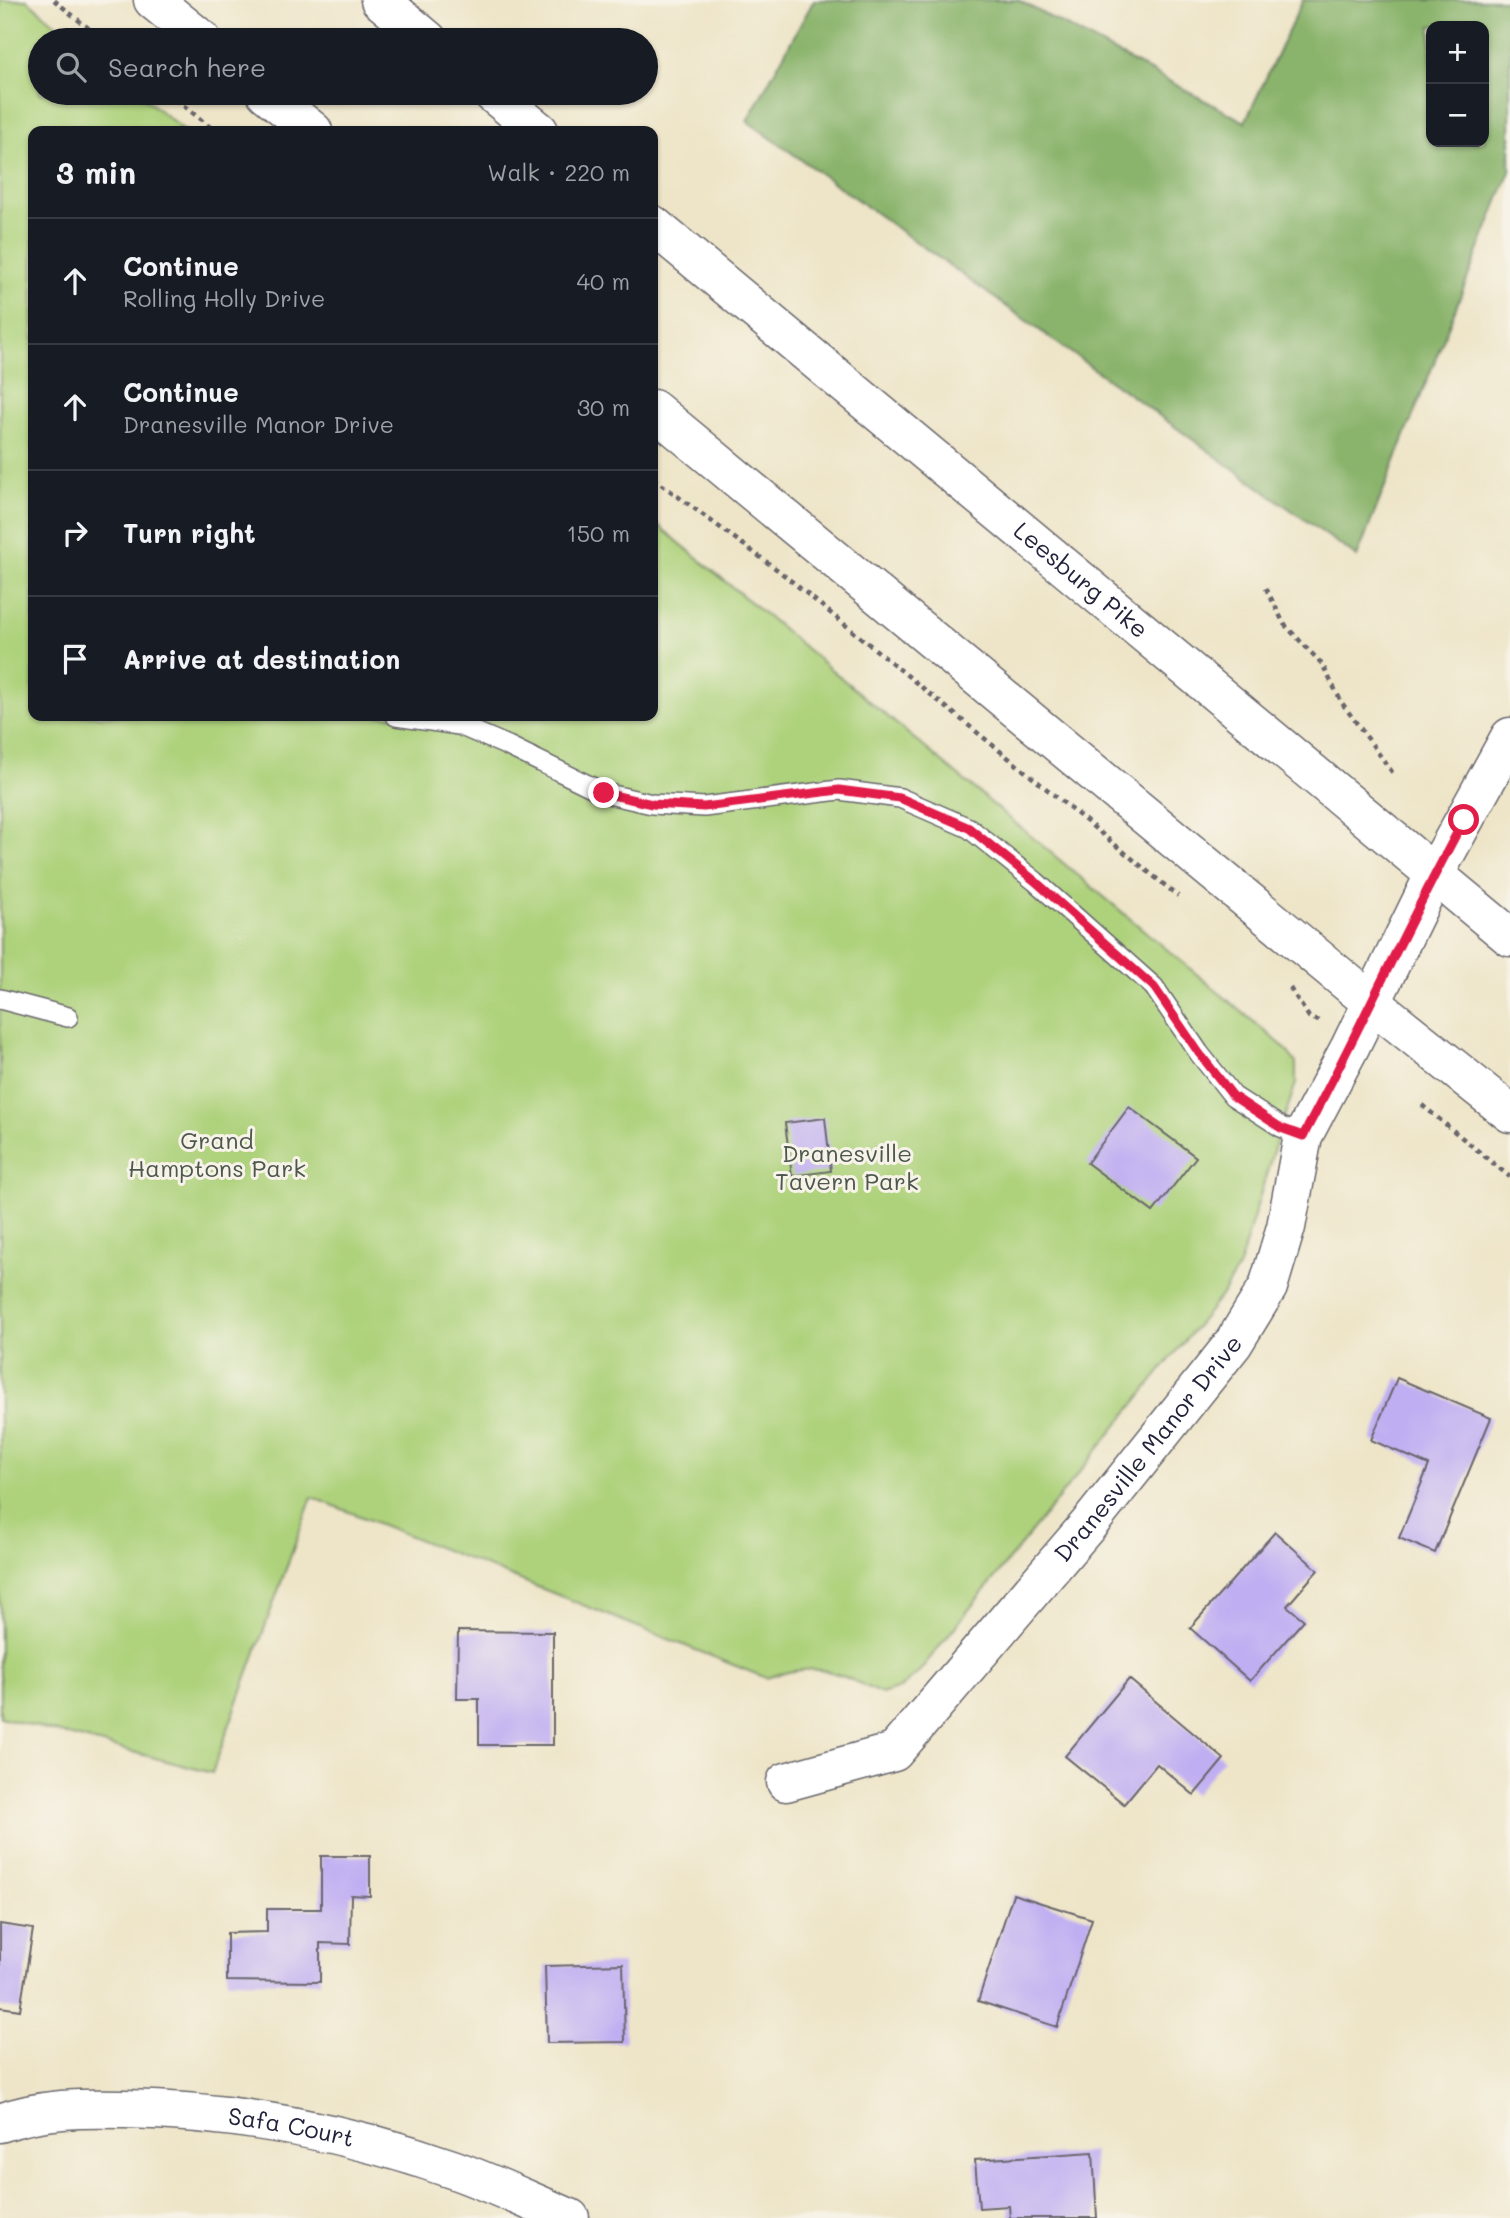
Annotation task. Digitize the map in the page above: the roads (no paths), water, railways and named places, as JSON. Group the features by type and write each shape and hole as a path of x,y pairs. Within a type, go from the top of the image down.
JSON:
{"main road":[{"path":"153,0 187,28"},
{"path":"380,0 414,28"},
{"path":"281,105 307,126"},
{"path":"507,105 533,126"},
{"name":"Leesburg Pike","path":"658,229 1510,937"},
{"path":"658,413 1371,1002 1510,1113"},
{"name":"Dranesville Manor Drive","path":"786,1782 894,1752 1089,1524 1234,1344 1268,1287 1286,1227 1303,1136 1435,873 1510,737"},
{"name":"Safa Court","path":"0,2123 19,2116 71,2108 160,2109 255,2120 345,2138 453,2169 570,2218"}],"lane":[{"path":"431,721 459,725 604,793 652,804 704,807 839,790 900,798 969,828 1035,881 1154,987 1199,1053 1233,1096 1281,1128 1303,1136"},
{"path":"0,999 68,1017"}],"park label":[{"name":"Grand Hamptons Park","path":"217,1155"},
{"name":"Dranesville Tavern Park","path":"847,1168"}]}
